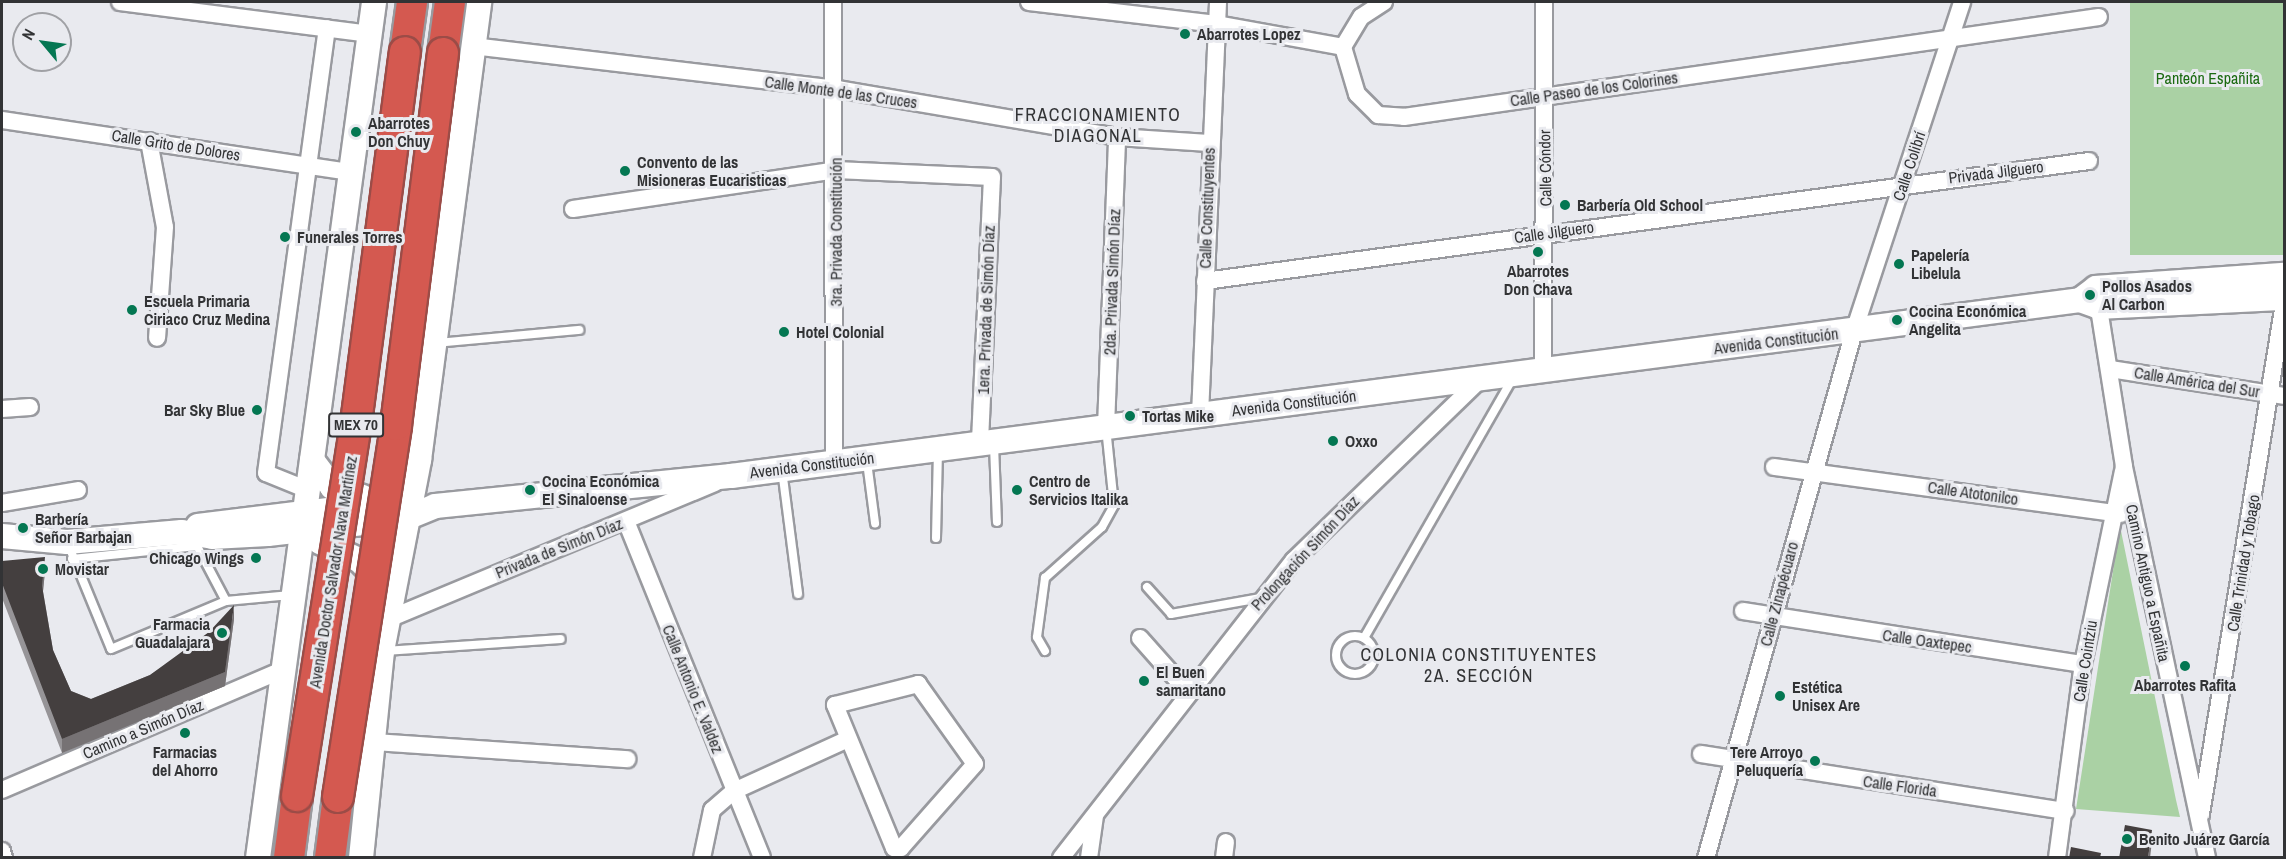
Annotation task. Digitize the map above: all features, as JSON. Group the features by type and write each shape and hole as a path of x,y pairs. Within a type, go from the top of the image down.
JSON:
{"highway":[{"name":"Avenida Doctor Salvador Nava Martínez","path":"289,858 356,423 412,2"},
{"name":"MEX 70","path":"330,858 396,425 450,2"}],"main road":[{"name":"Avenida Doctor Salvador Nava Martínez","path":"258,858 374,2"},
{"path":"361,858 375,742 382,651 407,509 419,460 478,2"},
{"name":"Avenida Constitución","path":"182,532 212,537 268,534 304,525 407,509 731,476 1854,331 2091,298 2284,275"},
{"name":"Avenida Constitución","path":"2091,298 2284,301"},
{"path":"312,460 332,487 364,498 397,487 419,460"},
{"name":"Avenida Constitución","path":"8,541 69,550 182,532 212,521 304,525"},
{"path":"304,525 359,560 379,579 388,611"}],"street":[{"path":"120,2 370,34"},
{"name":"3ra. Privada Constitución","path":"833,2 837,89 834,462"},
{"path":"1029,2 1099,5 1343,47 1361,17 1384,2"},
{"name":"Calle Constituyentes","path":"1200,415 1209,143 1218,2"},
{"name":"Calle Cóndor","path":"1543,371 1546,233 1543,96 1544,2"},
{"name":"Calle Colibrí","path":"1854,331 1962,2"},
{"name":"Calle Paseo de los Colorines","path":"1343,47 1357,94 1378,115 1404,117 2099,17"},
{"path":"304,525 266,473 306,166 327,28"},
{"name":"Calle Monte de las Cruces","path":"472,46 837,89 1117,137 1209,143"},
{"name":"Calle Grito de Dolores","path":"2,120 350,172"},
{"name":"2da. Privada Simón Díaz","path":"1106,427 1117,137"},
{"path":"149,141 165,227 157,338"},
{"name":"Privada Jilguero","path":"1903,183 2089,161"},
{"path":"573,209 836,170"},
{"name":"1era. Privada de Simón Díaz","path":"836,170 992,177 987,443"},
{"name":"Calle Jilguero","path":"1205,281 1903,183"},
{"name":"Camino Antiguo a Españita","path":"2091,298 2110,369 2124,467 2207,858"},
{"name":"Calle Trinidad y Tobago","path":"2200,823 2278,395 2284,301"},
{"name":"Calle Zinapécuaro","path":"1706,858 1812,470 1854,331"},
{"name":"Calle América del Sur","path":"2110,369 2278,395"},
{"name":"Prolongación Simón Díaz","path":"1060,858 1261,598 1397,456 1481,379"},
{"path":"2,410 30,407"},
{"name":"Calle Atotonilco","path":"1774,466 2134,515"},
{"name":"Calle Cointziu","path":"2057,858 2066,811 2083,664 2112,513 2124,467"},
{"name":"Privada de Simón Díaz","path":"388,611 626,521 731,476"},
{"path":"2,503 78,490"},
{"name":"Calle Antonio E. Valdez","path":"626,521 762,858"},
{"name":"Calle Oaxtepec","path":"1743,611 1772,618 2083,664"},
{"path":"1140,638 1188,692"},
{"name":"Camino a Simón Díaz","path":"2,790 284,669"},
{"path":"918,684 975,764 901,848 894,848 846,740 835,705 918,684"},
{"path":"702,858 712,810 734,791 846,740"},
{"path":"375,742 627,759"},
{"name":"Calle Florida","path":"1701,754 1733,761 2066,811"},
{"path":"1089,858 1096,812"},
{"path":"2,851 4,858"}],"lane":[{"path":"434,343 579,330"},
{"path":"1364,638 1515,375"},
{"path":"1045,651 1037,638 1045,578 1102,527 1114,505 1106,427"},
{"path":"987,443 997,522"},
{"path":"936,538 938,449"},
{"path":"867,458 874,523"},
{"path":"782,469 798,594"},
{"path":"226,601 197,546 69,550 108,648 226,601 294,595"},
{"path":"1147,587 1171,615 1261,598"},
{"path":"1351,636 1364,638 1372,647 1373,660 1365,671 1347,673 1338,665 1337,647 1351,636"},
{"path":"382,651 561,639"}],"green space":[{"name":"Panteón Españita","path":"2130,2 2284,2 2284,255 2130,255"},
{"path":"2120,526 2176,800 2180,817 2076,809"}],"building":[{"path":"45,557 42,586 53,650 71,691 91,699 150,675 209,632 234,605 225,672 62,739 2,583 2,561"},
{"path":"2125,825 2152,830 2148,858 2119,858"},
{"path":"2071,847 2101,853 2100,858 2069,858"}],"place":[{"name":"Abarrotes Lopez","path":"1185,34"},
{"name":"Abarrotes Don Chuy","path":"356,132"},
{"name":"Convento de las Misioneras Eucaristicas","path":"625,171"},
{"name":"Barbería Old School","path":"1565,205"},
{"name":"Funerales Torres","path":"285,237"},
{"name":"Abarrotes Don Chava","path":"1538,252"},
{"name":"Papelería Libelula","path":"1899,264"},
{"name":"Pollos Asados Al Carbon","path":"2090,295"},
{"name":"Escuela Primaria Ciriaco Cruz Medina","path":"132,310"},
{"name":"Cocina Económica Angelita","path":"1897,320"},
{"name":"Hotel Colonial","path":"784,332"},
{"name":"Bar Sky Blue","path":"257,410"},
{"name":"Tortas Mike","path":"1130,416"},
{"name":"Oxxo","path":"1333,441"},
{"name":"Cocina Económica El Sinaloense","path":"530,490"},
{"name":"Centro de Servicios Italika","path":"1017,490"},
{"name":"Barbería Señor Barbajan","path":"23,528"},
{"name":"Chicago Wings","path":"256,558"},
{"name":"Movistar","path":"43,569"},
{"name":"Farmacia Guadalajara","path":"222,633"},
{"name":"Abarrotes Rafita","path":"2185,666"},
{"name":"El Buen samaritano","path":"1144,681"},
{"name":"Estética Unisex Are","path":"1780,696"},
{"name":"Farmacias del Ahorro","path":"185,733"},
{"name":"Tere Arroyo Peluquería","path":"1815,761"},
{"name":"Benito Juárez García","path":"2127,839"}],"district":[{"name":"FRACCIONAMIENTO DIAGONAL","path":"1098,126"},
{"name":"COLONIA CONSTITUYENTES 2A. SECCIÓN","path":"1479,666"}]}
